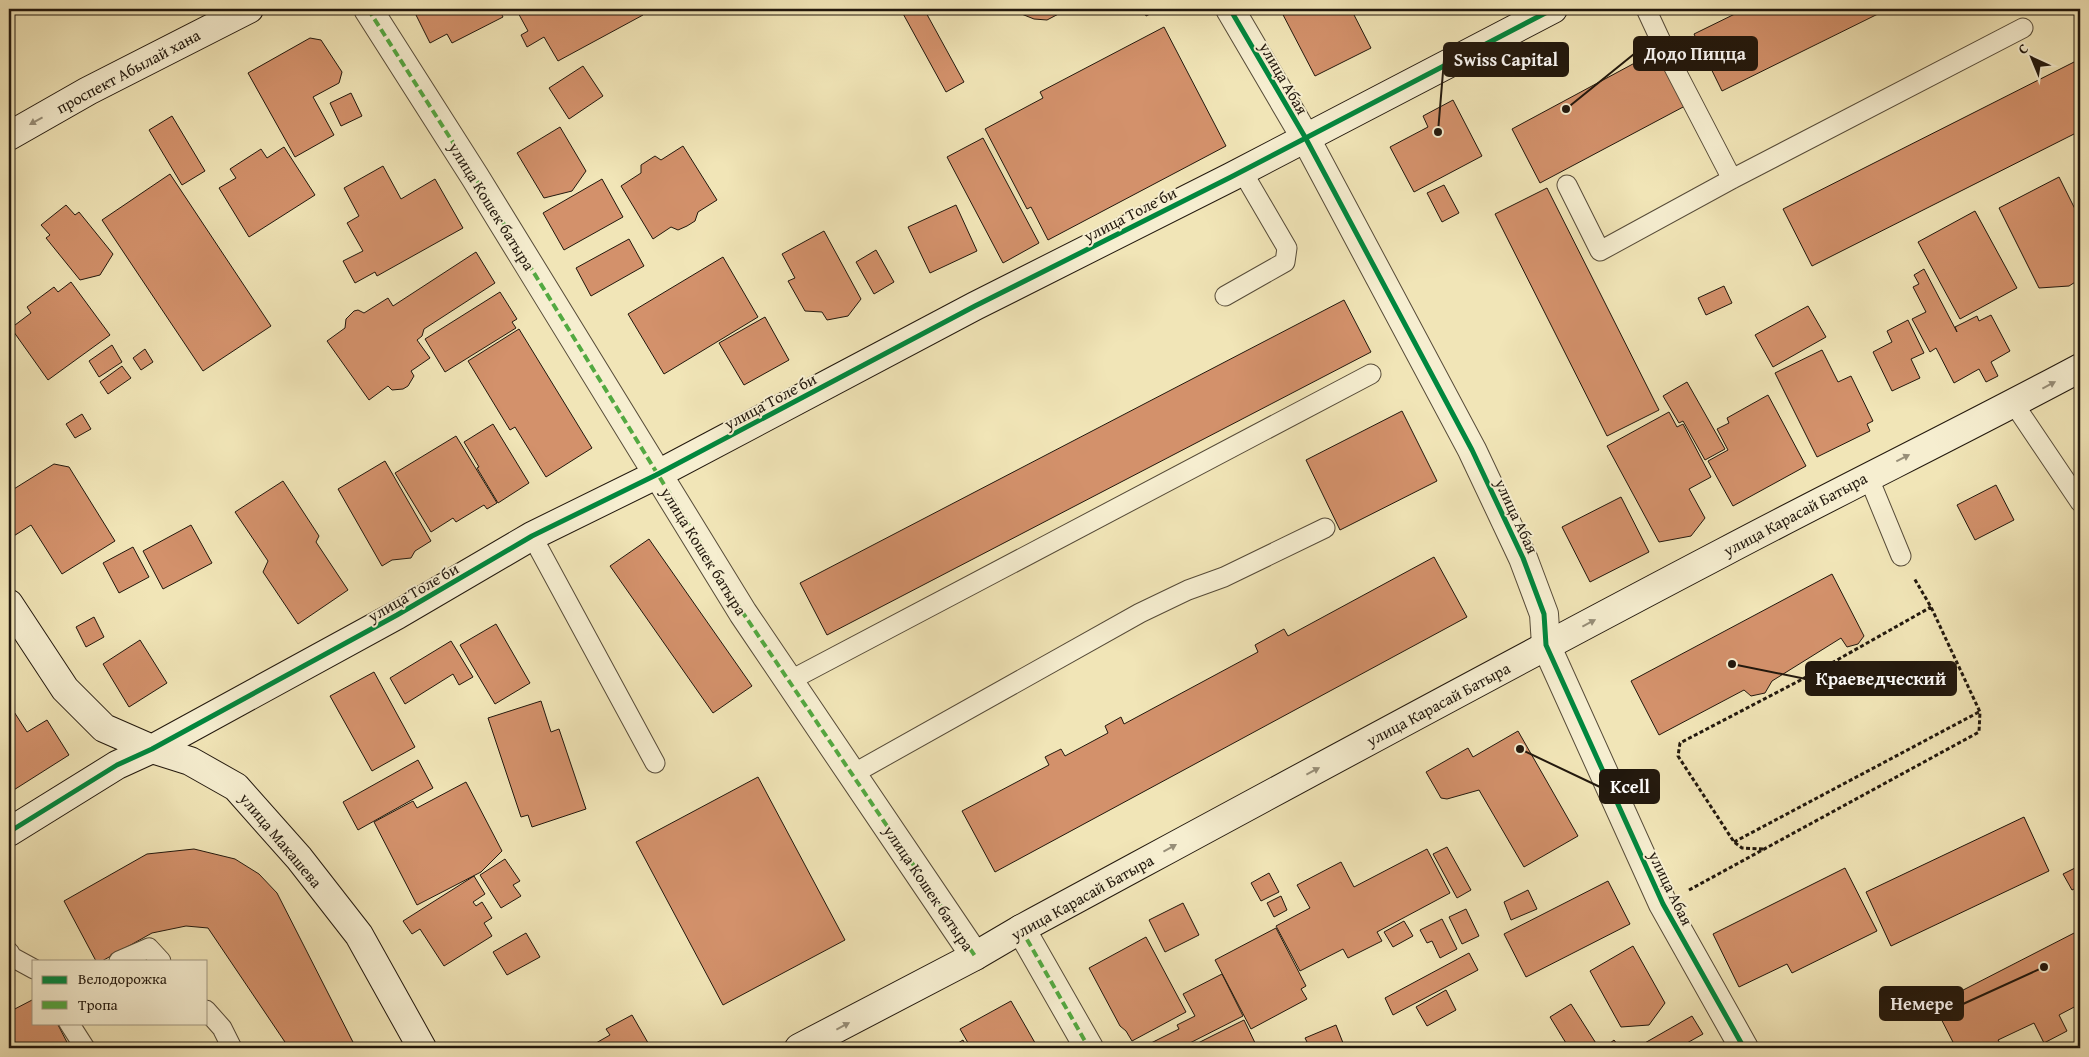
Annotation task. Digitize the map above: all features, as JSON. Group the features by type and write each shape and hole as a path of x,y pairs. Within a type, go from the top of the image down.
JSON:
{"street":[{"name":"проспект Абылай хана","path":"9,136 88,91 249,9"},
{"name":"улица Кошек батыра","path":"368,9 475,177 656,475 743,613 975,956"},
{"name":"улица Абая","path":"1230,9 1304,137 1472,450 1519,549 1544,614 1546,645 1662,904 1744,1048"},
{"name":"улица Толе би","path":"9,832 117,765 152,749 397,615 532,536 656,475 975,306 1242,171 1304,137 1553,9"},
{"name":"улица Карасай Батыра","path":"799,1048 975,956 1021,929 1546,645 1868,476 2014,404 2080,368"},
{"name":"улица Макашева","path":"9,604 65,688 104,728 152,749 190,761 236,787 298,858 359,935 422,1048"},
{"path":"1021,929 1089,1048"}],"lane":[{"path":"1646,9 1666,52 1732,179"},
{"path":"1567,185 1600,251 1732,179 2023,28"},
{"path":"1225,296 1285,262 1287,248 1242,171"},
{"path":"789,682 1371,374"},
{"path":"2014,404 2080,502"},
{"path":"1868,476 1901,556"},
{"path":"851,775 1140,613 1188,590 1224,577 1326,528"},
{"path":"532,536 655,763"},
{"path":"122,960 149,948 160,960"},
{"path":"9,952 12,957 32,968"},
{"path":"208,1012 222,1028 232,1048"},
{"path":"70,1024 84,1048"}],"path":[{"path":"1662,904 1979,732 1980,712 1931,607 1901,556"},
{"path":"1764,849 1742,848 1734,842 1678,756 1680,743 1814,673 1931,607"},
{"path":"1734,842 1980,712"}],"building":[{"path":"413,9 499,9 503,17 452,43 447,34 430,43"},
{"path":"516,9 640,9 643,15 558,61 544,37 527,47 521,35 528,31"},
{"path":"924,9 964,82 946,92 901,10"},
{"path":"1009,9 1068,9 1047,20 1034,19"},
{"path":"1143,9 1157,9 1158,10 1146,16"},
{"path":"1280,9 1351,9 1371,48 1315,76"},
{"path":"1745,9 1888,9 1722,91 1694,34"},
{"path":"2073,9 2080,9 2080,15 2076,17"},
{"path":"1164,27 1226,146 1048,240 1031,207 1027,209 985,129 1043,98 1040,92"},
{"path":"310,38 321,40 342,72 339,83 313,97 334,135 295,157 248,73"},
{"path":"1657,51 1685,106 1540,183 1512,129"},
{"path":"2080,59 2080,131 1812,266 1783,209"},
{"path":"583,66 603,96 569,119 549,88"},
{"path":"351,93 362,116 341,126 330,103"},
{"path":"1453,100 1482,156 1414,192 1390,147 1428,127 1423,116"},
{"path":"172,116 205,171 182,185 149,130"},
{"path":"560,127 586,171 572,191 544,198 517,153"},
{"path":"983,138 1039,243 1003,263 947,157"},
{"path":"683,146 717,200 698,212 695,221 687,226 678,230 671,227 653,239 621,186 641,173 641,165 655,156 661,160"},
{"path":"284,147 315,195 249,237 219,188 236,178 230,169 261,149 267,158"},
{"path":"383,166 401,199 435,179 463,228 377,276 375,272 355,283 343,261 363,251 347,223 359,216 344,188"},
{"path":"170,174 271,326 203,371 102,220"},
{"path":"2059,177 2080,219 2080,279 2069,286 2039,288 1999,208"},
{"path":"602,179 623,217 564,250 543,213"},
{"path":"1444,185 1459,213 1442,222 1427,193"},
{"path":"1547,188 1659,410 1607,436 1495,214"},
{"path":"66,205 75,215 79,212 113,254 100,275 80,280 46,238 50,235 41,225"},
{"path":"956,205 977,251 930,273 908,227"},
{"path":"1975,211 2017,288 1960,319 1918,242"},
{"path":"824,231 861,299 848,316 827,320 822,312 805,311 788,281 795,278 782,254"},
{"path":"629,239 644,266 591,296 576,268"},
{"path":"876,250 894,282 874,294 856,262"},
{"path":"476,252 495,283 424,329 422,336 417,340 430,358 411,371 414,376 408,386 403,389 392,390 388,386 369,400 327,341 345,328 346,319 354,311 358,310 364,313 388,298 393,306"},
{"path":"723,257 758,317 664,374 628,314"},
{"path":"1924,269 1957,332 1955,327 1977,316 1979,321 1991,315 2010,351 1991,362 1998,376 1986,382 1979,369 1954,383 1936,348 1930,352 1912,319 1926,312 1913,287 1919,284 1914,275"},
{"path":"71,282 110,335 48,380 11,328 31,313 27,307 54,287 58,292"},
{"path":"1724,286 1732,303 1706,315 1698,298"},
{"path":"500,292 517,319 512,322 516,328 445,372 425,339"},
{"path":"1344,300 1371,352 827,635 800,583"},
{"path":"1808,306 1826,337 1773,367 1755,335"},
{"path":"765,317 789,360 744,385 719,343"},
{"path":"1908,320 1924,353 1911,359 1920,378 1892,391 1873,352 1892,342 1887,331"},
{"path":"519,329 592,448 546,477 515,427 510,430 468,361"},
{"path":"112,345 122,362 99,377 89,361"},
{"path":"145,349 153,362 141,370 133,358"},
{"path":"1822,350 1838,382 1851,376 1873,421 1867,424 1870,431 1817,457 1775,373"},
{"path":"122,366 131,378 108,394 100,382"},
{"path":"1687,382 1725,449 1705,460 1683,421 1679,423 1663,396"},
{"path":"1768,395 1806,466 1733,506 1708,461 1728,450 1717,429 1729,423 1727,418"},
{"path":"1402,411 1437,481 1340,530 1306,460"},
{"path":"1669,412 1677,427 1683,424 1711,477 1689,489 1705,518 1691,536 1659,542 1607,446"},
{"path":"82,414 91,429 75,438 66,424"},
{"path":"493,424 529,483 498,503 464,442"},
{"path":"456,436 497,503 487,509 484,505 456,522 453,518 431,532 395,473"},
{"path":"385,461 431,541 415,551 411,558 392,560 382,566 338,489"},
{"path":"54,464 69,467 115,541 62,574 31,525 9,539 9,492"},
{"path":"283,481 319,536 316,542 348,590 298,624 263,572 268,561 235,512"},
{"path":"1996,485 2014,520 1975,540 1957,505"},
{"path":"1621,497 1649,552 1590,582 1562,527"},
{"path":"191,525 212,563 163,589 143,551"},
{"path":"649,539 752,686 713,713 610,566"},
{"path":"133,547 149,577 119,593 103,563"},
{"path":"1434,557 1467,617 995,872 962,811 1049,765 1045,757 1061,749 1065,756 1108,733 1105,726 1121,717 1124,724 1258,652 1255,645 1284,629 1288,636"},
{"path":"1832,574 1864,636 1858,644 1847,647 1841,638 1772,681 1765,693 1751,696 1744,690 1659,735 1631,681"},
{"path":"94,617 104,637 86,647 76,627"},
{"path":"496,624 530,683 495,704 460,645"},
{"path":"140,640 167,683 129,707 103,664"},
{"path":"451,641 473,677 459,685 453,674 405,704 390,678"},
{"path":"374,672 415,747 372,771 330,696"},
{"path":"541,701 551,732 559,729 586,809 532,827 528,815 521,817 488,718"},
{"path":"9,704 27,732 47,720 69,755 9,793"},
{"path":"1518,731 1578,836 1524,867 1479,790 1447,799 1441,798 1426,772 1468,748 1473,757"},
{"path":"418,760 433,788 358,830 343,802"},
{"path":"758,777 845,940 723,1005 636,842"},
{"path":"466,782 502,851 481,872 417,905 374,822 413,801 417,808"},
{"path":"2024,817 2049,871 1891,946 1866,892"},
{"path":"1447,847 1471,890 1457,898 1433,854"},
{"path":"194,849 235,859 259,874 277,893 356,1048 289,1048 208,928 186,926 152,933 104,960 95,960 64,901 147,854"},
{"path":"1427,849 1450,893 1377,932 1382,941 1348,958 1343,949 1300,971 1276,926 1310,908 1297,885 1341,862 1354,887"},
{"path":"505,859 520,881 513,885 521,896 501,908 480,875"},
{"path":"2079,866 2080,886 2072,890 2063,874"},
{"path":"1845,868 1877,931 1792,973 1787,964 1739,987 1713,934"},
{"path":"1269,873 1279,892 1261,901 1251,883"},
{"path":"474,876 485,894 473,902 476,906 482,902 492,918 484,923 492,936 444,966 420,929 412,934 403,921"},
{"path":"1608,881 1630,924 1526,977 1504,934"},
{"path":"1528,890 1537,909 1511,920 1504,902"},
{"path":"1281,896 1287,910 1274,917 1267,903"},
{"path":"1183,903 1199,935 1165,952 1149,920"},
{"path":"1466,909 1479,936 1462,944 1449,917"},
{"path":"1442,919 1457,949 1440,958 1432,941 1427,943 1420,930"},
{"path":"1404,921 1413,936 1393,947 1384,932"},
{"path":"1276,928 1306,986 1301,989 1307,999 1251,1029 1215,960"},
{"path":"2080,930 2080,1004 2059,1015 2067,1031 2044,1043 2034,1023 1998,1040 2003,1048 1956,1048 1934,1005"},
{"path":"526,933 540,957 507,975 493,952"},
{"path":"1146,937 1186,1012 1132,1041 1126,1031 1120,1026 1089,968"},
{"path":"1633,946 1665,1003 1649,1025 1621,1027 1590,971"},
{"path":"1469,953 1478,970 1393,1015 1385,998"},
{"path":"1222,974 1243,1016 1180,1048 1141,1048 1179,1029 1177,1025 1195,1016 1183,994"},
{"path":"1446,990 1456,1010 1427,1026 1416,1007"},
{"path":"32,1000 32,1024 58,1024 70,1048 9,1048 9,1012"},
{"path":"1011,1001 1038,1048 971,1048 960,1029"},
{"path":"1571,1004 1599,1048 1569,1048 1550,1017"},
{"path":"632,1015 651,1048 589,1047 610,1035 606,1029"},
{"path":"1692,1016 1703,1034 1687,1043 1690,1048 1636,1048"},
{"path":"1244,1020 1257,1047 1188,1048"},
{"path":"1336,1025 1345,1048 1310,1048 1305,1038"},
{"path":"963,1040 967,1048 954,1048 953,1046"},
{"path":"1614,1040 1620,1048 1605,1047"}],"marked path":[{"path":"368,9 475,177 743,613 975,956"},
{"path":"1021,929 1089,1048"}],"cycle path":[{"path":"1230,9 1305,137 1472,450 1523,558 1544,614 1546,645 1663,904 1744,1048"},
{"path":"9,832 117,765 152,749 397,615 532,536 656,475 975,306 1231,177 1553,9"}],"place":[{"name":"Додо Пицца","path":"1566,109"},
{"name":"Swiss Capital","path":"1438,132"},
{"name":"Краеведческий","path":"1732,664"},
{"name":"Kcell","path":"1520,749"},
{"name":"Немере","path":"2044,967"}]}
